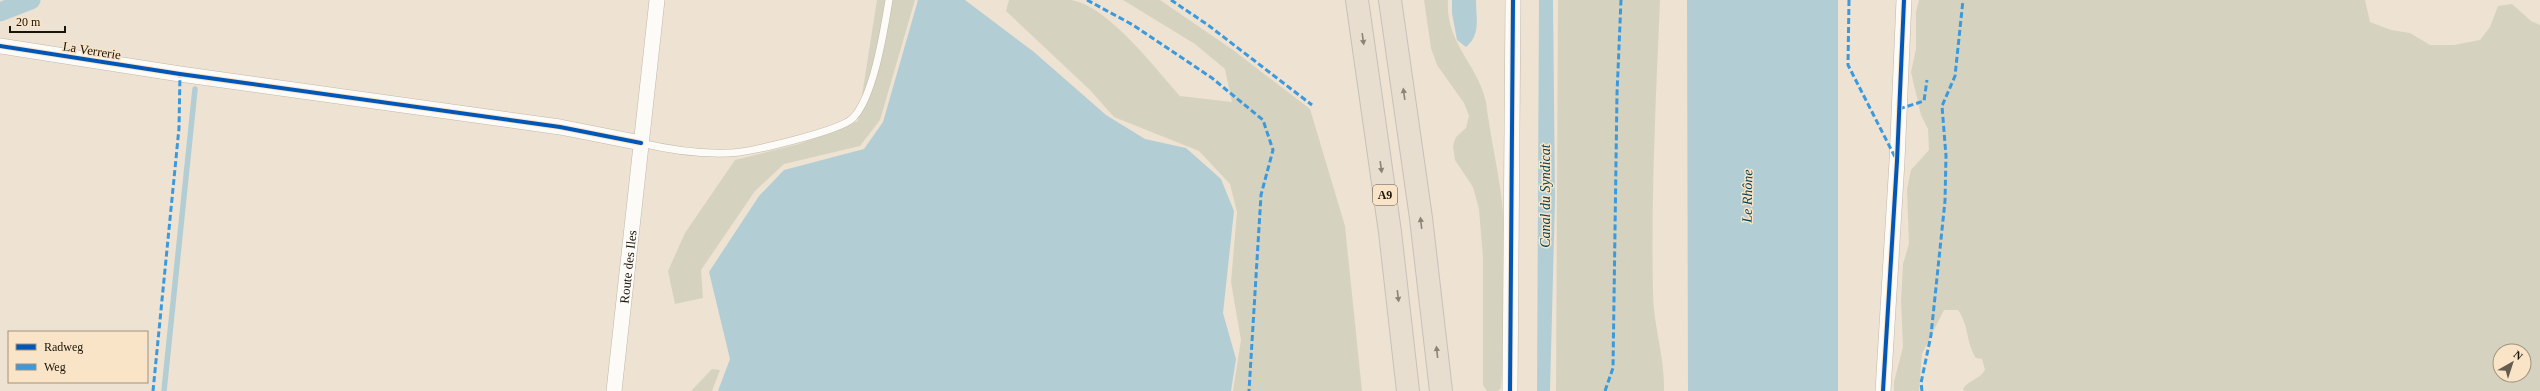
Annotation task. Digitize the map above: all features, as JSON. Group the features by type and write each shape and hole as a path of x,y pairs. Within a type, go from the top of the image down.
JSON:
{"highway":[{"name":"A9","path":"1357,0 1390,232 1408,391"},
{"name":"A9","path":"1390,0 1421,218 1441,391"}],"street":[{"name":"Route des Iles","path":"614,391 657,0"},
{"path":"1510,391 1513,0"},
{"path":"1883,391 1898,160 1904,0"},
{"name":"La Verrerie","path":"0,46 180,74 560,127 641,143"}],"lane":[{"path":"641,143 676,151 729,153 814,134 852,118 866,96 882,42 889,0"}],"shaded area":[{"path":"877,0 915,0 880,120 860,146 784,164 755,191 701,270 703,298 675,304 668,271 685,233 735,160 799,144 858,121"},
{"path":"1009,0 1071,0 1085,5 1100,14 1130,40 1180,96 1232,102 1225,69 1195,44 1123,0 1160,0 1233,50 1310,109 1345,226 1362,391 1233,391 1241,340 1231,282 1237,212 1230,184 1199,151 1114,117 1090,90 1006,11"},
{"path":"1424,0 1448,0 1448,15 1452,29 1482,88 1486,102 1502,202 1505,248 1506,295 1504,342 1501,388 1498,391 1487,391 1483,385 1483,258 1479,209 1473,187 1455,160 1453,146 1456,137 1466,128 1469,116 1464,103 1437,65 1431,48"},
{"path":"1558,0 1660,0 1654,146 1653,255 1655,317 1663,366 1664,391 1556,391"},
{"path":"1919,0 2365,0 2370,22 2391,30 2410,33 2430,45 2454,45 2480,40 2490,27 2498,6 2512,4 2531,21 2540,25 2540,391 1965,391 1963,389 1965,386 1980,376 1985,370 1982,359 1976,358 1973,352 1962,316 1958,310 1944,310 1922,354 1919,391 1894,391 1894,382 1903,347 1901,301 1903,264 1909,244 1907,189 1911,170 1929,150 1928,129 1921,115 1911,72 1916,49 1916,12"},
{"path":"712,369 720,370 712,391 691,391"}],"water":[{"path":"918,0 965,0 1034,52 1106,115 1145,139 1186,148 1221,179 1234,211 1223,313 1236,359 1231,391 718,391 730,359 709,272 759,196 784,170 864,149 883,122"},
{"path":"1452,0 1476,0 1476,32 1471,42 1466,47 1457,40 1452,13"},
{"name":"Canal du Syndicat","path":"1539,0 1553,0 1555,199 1550,391 1537,391"},
{"name":"Le Rhône","path":"1687,0 1838,0 1838,391 1688,391"}],"waterway":[{"path":"0,12 31,0"},
{"path":"164,391 195,89"}],"marked path":[{"path":"1087,0 1133,25 1212,78 1263,120 1273,150 1261,195 1249,391"},
{"path":"1171,0 1208,25 1312,105"},
{"path":"1605,391 1613,368 1617,94 1621,0"},
{"path":"1849,0 1848,65 1895,157"},
{"path":"1922,391 1921,383 1931,335 1945,201 1946,156 1942,106 1955,76 1963,0"},
{"path":"153,391 179,128 180,74"},
{"path":"1899,109 1924,101 1927,80"}],"cycle path":[{"path":"1510,391 1513,0"},
{"path":"1883,391 1897,161 1904,0"},
{"path":"0,46 180,74 560,127 641,143"}]}
